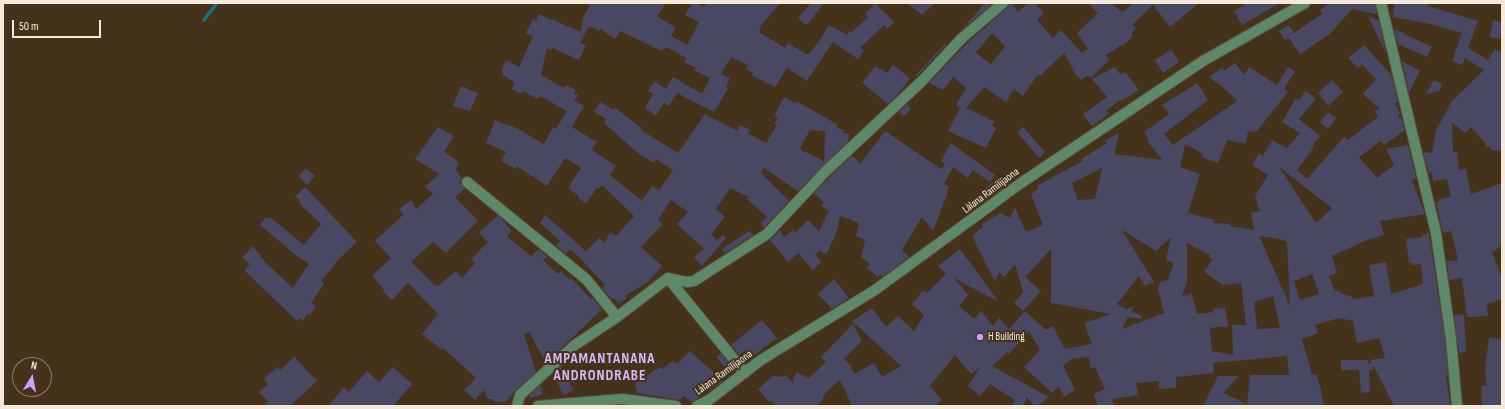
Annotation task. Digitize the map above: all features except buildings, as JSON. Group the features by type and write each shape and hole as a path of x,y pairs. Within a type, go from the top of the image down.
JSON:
{"street":[{"path":"517,406 520,395 574,345 617,317 668,278 687,282 694,281 767,234 826,171 922,81 961,39 1003,3"},
{"name":"Làlana Ramilijaona","path":"697,406 710,403 761,360 875,290 1021,183 1203,61 1305,3"},
{"path":"1381,3 1436,233 1450,332 1457,406"},
{"path":"467,182 586,279 617,317"},
{"path":"668,278 745,373"},
{"path":"538,406 622,399 676,406"}],"waterway":[{"path":"204,20 217,3"}],"place":[{"name":"H Building","path":"980,337"}],"district":[{"name":"AMPAMANTANANA ANDRONDRABE","path":"600,368"}]}
